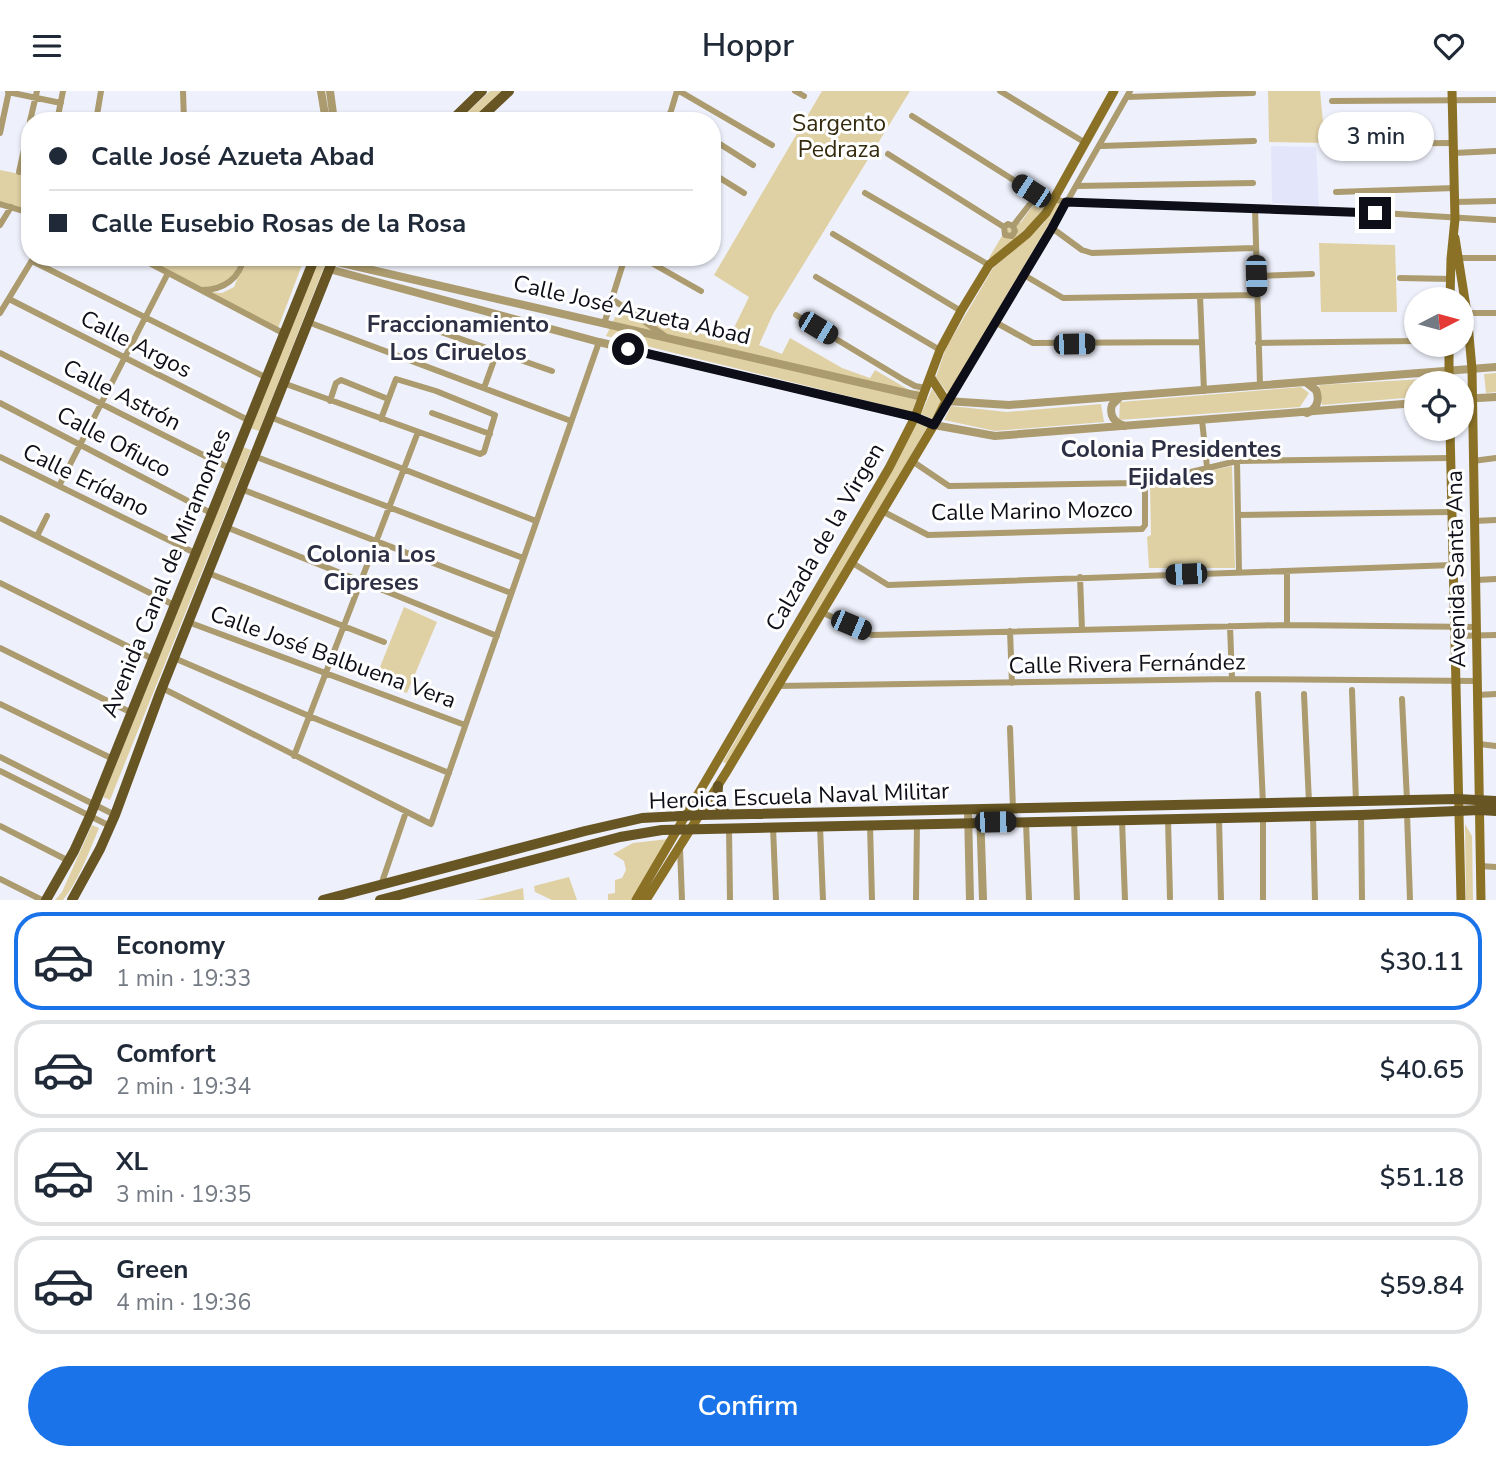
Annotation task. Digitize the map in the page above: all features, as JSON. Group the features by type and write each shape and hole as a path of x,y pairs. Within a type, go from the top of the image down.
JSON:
{"main road":[{"path":"460,112 482,91"},
{"path":"487,112 509,91"},
{"name":"Calzada de la Virgen","path":"636,900 889,468 915,417 940,350 961,311 989,265 1027,234 1046,213 1114,91"},
{"name":"Avenida Santa Ana","path":"1451,287 1455,259 1452,96"},
{"name":"Avenida Santa Ana","path":"1455,259 1461,287"},
{"name":"Avenida Canal de Miramontes","path":"44,900 69,861 95,805 310,266"},
{"name":"Avenida Canal de Miramontes","path":"72,900 83,883 115,815 162,688 330,266"},
{"path":"1448,371 1449,357"},
{"name":"Avenida Santa Ana","path":"1471,357 1472,369"},
{"path":"931,378 946,401"},
{"name":"Calzada de la Virgen","path":"646,900 718,786 946,401"},
{"path":"247,422 246,432 251,436 263,434"},
{"path":"239,444 250,440 255,444 256,453"},
{"name":"Avenida Santa Ana","path":"1450,441 1461,900"},
{"name":"Avenida Santa Ana","path":"1473,441 1481,900"},
{"path":"718,786 717,803 726,814"},
{"name":"Heroica Escuela Naval Militar","path":"323,900 502,851 642,818 1457,799 1496,811"},
{"name":"Heroica Escuela Naval Militar","path":"386,899 620,838 677,829 1360,815 1457,811 1496,801"},
{"path":"502,851 506,867"}],"street":[{"path":"0,133 8,91 36,94 61,103"},
{"path":"59,112 63,91"},
{"path":"98,112 102,91"},
{"path":"183,91 184,112"},
{"path":"321,91 324,112"},
{"path":"330,91 333,112"},
{"path":"671,112 678,91 715,112"},
{"path":"795,91 804,96"},
{"path":"1000,91 1084,142"},
{"path":"1129,94 1253,93"},
{"path":"32,112 36,94"},
{"name":"Calzada de la Virgen","path":"946,401 1101,146 1129,94"},
{"path":"1332,100 1452,96 1496,100"},
{"path":"721,116 772,145"},
{"path":"912,116 1041,196 1066,202 1496,220"},
{"path":"1101,146 1254,141"},
{"path":"1335,144 1496,151"},
{"path":"721,145 753,165"},
{"path":"888,154 1004,227 1013,226"},
{"path":"19,172 21,163"},
{"path":"721,179 744,193"},
{"path":"1076,186 1253,183"},
{"path":"1336,192 1455,188"},
{"path":"865,193 989,265"},
{"path":"1004,227 1004,235 1014,234 1013,226 1030,204 1041,196"},
{"path":"1455,202 1496,201"},
{"path":"0,204 21,210"},
{"path":"0,225 11,207"},
{"path":"1255,208 1260,385"},
{"path":"1052,228 1082,250 1092,253 1255,248"},
{"path":"833,234 961,311"},
{"path":"1455,259 1496,258"},
{"path":"0,313 29,266"},
{"path":"46,266 265,377"},
{"path":"155,266 283,333"},
{"path":"200,290 217,289 231,281 241,266"},
{"name":"Calle José Azueta Abad","path":"345,266 598,342 915,417 934,425 995,436 1404,404"},
{"name":"Calle José Azueta Abad","path":"350,266 669,339 925,392"},
{"path":"604,324 622,266"},
{"path":"657,266 701,291"},
{"path":"59,486 168,273"},
{"path":"1256,276 1312,274"},
{"path":"1024,275 1063,297 1256,295"},
{"path":"816,277 940,350"},
{"path":"1400,278 1451,279"},
{"path":"1200,296 1204,391"},
{"name":"Calle Argos","path":"9,299 247,422"},
{"path":"612,299 669,339"},
{"path":"503,315 510,311 510,305 506,301"},
{"path":"546,327 541,318 550,311"},
{"path":"1474,313 1496,313"},
{"path":"796,315 925,392"},
{"path":"307,322 571,421"},
{"path":"995,322 1033,344 1202,342"},
{"path":"438,331 552,371"},
{"path":"1258,343 1404,341"},
{"path":"162,688 431,824 598,342"},
{"path":"484,388 497,352"},
{"name":"Calle Astrón","path":"0,353 229,468"},
{"path":"1448,371 1496,367"},
{"path":"946,401 1009,405 1404,375"},
{"path":"283,383 330,401 480,454 484,452 495,418 494,413 400,379 395,380 381,419"},
{"path":"330,401 338,381 388,399"},
{"path":"1301,383 1314,387 1318,396 1315,406 1304,413"},
{"path":"1126,396 1116,399 1111,411 1116,423 1129,426"},
{"path":"1474,399 1496,397"},
{"name":"Calle Ofiuco","path":"0,403 211,513"},
{"path":"432,413 490,434"},
{"path":"270,417 536,521"},
{"path":"1202,420 1207,467"},
{"path":"294,756 418,432"},
{"path":"256,453 523,558"},
{"name":"Calle Erídano","path":"0,457 195,553"},
{"path":"912,461 949,486 1145,482 1237,461 1450,458"},
{"path":"1473,461 1496,459"},
{"path":"1237,461 1239,572"},
{"name":"Calle Marino Mozco","path":"882,511 928,535 1142,529 1145,525 1145,482"},
{"path":"241,489 511,593"},
{"path":"1238,515 1451,512"},
{"path":"37,536 47,516"},
{"path":"0,518 174,605"},
{"path":"1474,521 1496,520"},
{"path":"226,527 496,636"},
{"path":"851,562 888,585 1453,565"},
{"path":"1287,571 1287,625"},
{"path":"208,573 384,642"},
{"path":"1080,577 1082,629"},
{"path":"1476,580 1496,579"},
{"path":"0,583 153,659"},
{"path":"821,613 872,635 1287,625 1477,631 1496,635"},
{"name":"Calle José Balbuena Vera","path":"188,622 465,725"},
{"path":"1230,626 1232,679"},
{"path":"1010,631 1012,683"},
{"path":"0,647 132,713"},
{"path":"174,658 449,773"},
{"name":"Calle Rivera Fernández","path":"777,686 1232,679 1478,681"},
{"path":"1352,690 1356,802"},
{"path":"1258,694 1263,804"},
{"path":"1304,694 1309,803"},
{"path":"1478,695 1496,694"},
{"path":"1402,699 1408,800"},
{"path":"0,704 113,759"},
{"path":"1010,728 1013,810"},
{"path":"1479,744 1496,746"},
{"path":"0,758 115,815"},
{"path":"0,771 110,826"},
{"path":"968,810 970,900"},
{"path":"980,810 983,900"},
{"path":"381,885 406,812"},
{"path":"1407,813 1410,900"},
{"path":"1360,815 1362,900"},
{"path":"1313,816 1315,900"},
{"path":"1263,817 1263,899"},
{"path":"1219,818 1221,900"},
{"path":"1168,819 1170,898"},
{"path":"1122,820 1125,900"},
{"path":"1074,821 1077,900"},
{"path":"1026,822 1030,900"},
{"path":"916,898 917,824"},
{"path":"870,825 872,900"},
{"path":"0,826 69,861"},
{"path":"821,826 823,900"},
{"path":"773,827 776,900"},
{"path":"729,828 730,900"},
{"path":"680,846 682,900"},
{"path":"1480,866 1496,867"},
{"path":"0,879 44,900"}],"shaded area":[{"path":"1271,146 1316,147 1319,206 1272,203"}],"green space":[{"path":"490,91 503,91 480,112 468,112"},
{"name":"Sargento Pedraza","path":"822,91 910,91 773,314 759,345 782,354 790,338 842,368 870,378 875,370 911,391 920,390 912,412 606,336 623,301 637,311 641,308 672,327 728,340 749,297 714,275"},
{"path":"1268,91 1320,91 1325,143 1269,142"},
{"path":"0,170 21,174 21,208 0,202"},
{"path":"1046,198 1050,200 1030,225 989,258 1006,229 1021,222 1032,207"},
{"path":"1058,199 1062,202 948,394 936,377 946,348 993,268 1043,224"},
{"path":"1319,243 1395,245 1397,312 1321,312"},
{"path":"159,266 237,266 230,285 200,288"},
{"path":"242,266 302,266 278,328 209,292 222,293 234,287"},
{"path":"315,266 324,266 259,431 250,428"},
{"path":"1496,373 1496,392 1486,393 1484,374"},
{"path":"1404,380 1404,398 1322,405 1319,385"},
{"path":"1301,387 1309,393 1300,407 1119,420 1120,402"},
{"path":"932,389 941,402 932,419 921,414"},
{"path":"1101,404 1104,422 995,431 944,420 951,406 1007,412"},
{"path":"917,422 928,426 727,764 723,762 894,468"},
{"path":"243,447 251,450 110,800 103,797"},
{"path":"1232,466 1235,568 1149,568 1147,537 1151,535 1150,484"},
{"path":"404,607 437,622 407,693 374,682"},
{"path":"1465,824 1472,836 1473,900 1466,900"},
{"path":"92,825 99,828 79,875 63,900 55,900 62,892"},
{"path":"668,839 633,900 608,900 608,894 615,893 615,880 622,878 626,870 624,861 613,854 633,843"},
{"path":"569,877 577,900 552,900 535,892 534,886"},
{"path":"523,888 524,900 477,900"}],"district":[{"name":"Fraccionamiento Los Ciruelos","path":"458,338"},
{"name":"Colonia Presidentes Ejidales","path":"1171,463"},
{"name":"Colonia Los Cipreses","path":"371,568"}],"route":[{"path":"628,349 915,417 934,425 1066,202 1375,213"}]}
